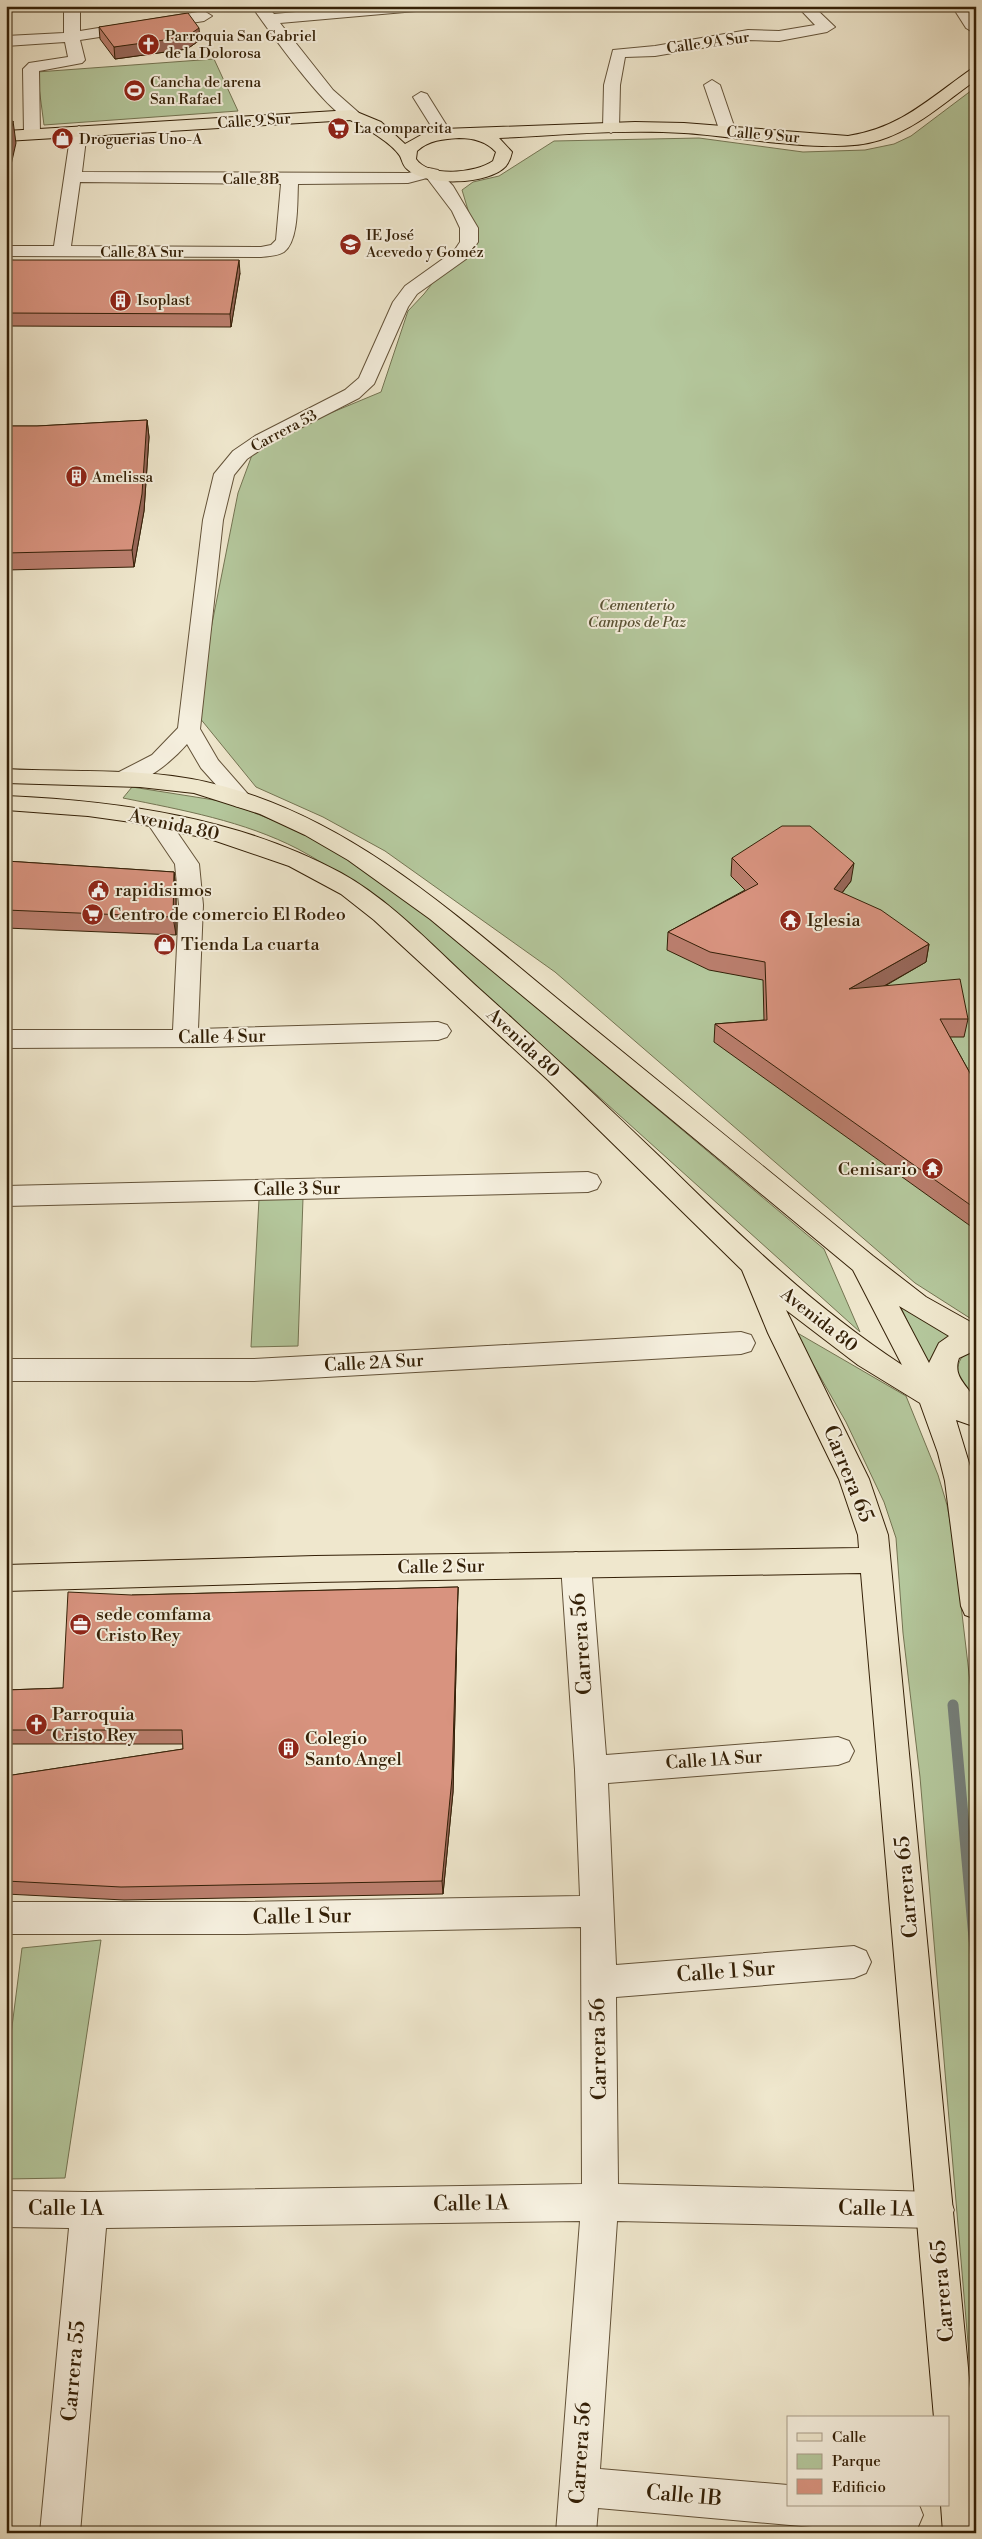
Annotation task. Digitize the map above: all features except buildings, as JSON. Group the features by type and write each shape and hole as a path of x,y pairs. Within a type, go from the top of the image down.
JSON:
{"main road":[{"name":"Calle 9 Sur","path":"440,135 611,128 684,128 815,140 848,141 874,137 902,126 967,77 976,73"},
{"path":"352,115 366,119 407,154 411,164 430,174"},
{"name":"Calle 9 Sur","path":"6,136 352,115"},
{"path":"380,130 440,135"},
{"name":"Calle 9 Sur","path":"452,183 495,167 504,158 504,152 512,142 531,132"},
{"path":"472,134 491,140 504,152"},
{"path":"407,154 409,149 418,141 440,135"},
{"path":"6,761 53,765 125,778"},
{"name":"Avenida 80","path":"6,776 50,779 125,778 185,785 220,792 317,830 361,856 397,881 863,1263 916,1304 976,1339"},
{"name":"Avenida 80","path":"6,803 40,804 124,815 212,831 269,850 334,879 395,925 510,1030 754,1267 816,1320 869,1358 931,1397 973,1415"},
{"path":"6,815 124,815"},
{"path":"863,1263 931,1397 960,1480 976,1606"},
{"name":"Carrera 65","path":"754,1267 782,1333 854,1479 873,1535 936,2210 963,2533"},
{"path":"973,1415 955,1399 945,1383 942,1370 944,1360 952,1349 964,1341 976,1339"},
{"name":"Calle 2 Sur","path":"6,1578 876,1560"}],"street":[{"path":"32,134 31,69 39,66 76,61 78,58 72,37 72,6"},
{"path":"259,6 327,93 352,115"},
{"path":"269,20 416,6"},
{"name":"Calle 9A Sur","path":"611,128 612,85 618,53 655,51 740,36 779,36 827,27 804,6"},
{"path":"959,6 971,25 976,29"},
{"path":"6,41 72,37 204,16"},
{"path":"712,85 728,132"},
{"path":"421,97 440,135"},
{"path":"62,251 79,132"},
{"name":"Calle 8B","path":"72,178 408,178 430,174"},
{"name":"Carrera 53","path":"189,729 213,520 224,474 240,455 255,445 352,394 367,380 399,306 412,290 460,255 469,242 469,228 452,183 430,174"},
{"name":"Calle 8A Sur","path":"6,251 261,252 277,249 285,241 290,179"},
{"path":"125,778 160,760 189,729 209,763 243,801"},
{"path":"158,821 187,864 191,905 185,1038"},
{"name":"Calle 4 Sur","path":"6,1039 185,1038 438,1031"},
{"name":"Calle 3 Sur","path":"6,1196 588,1182"},
{"name":"Calle 2A Sur","path":"6,1370 254,1370 741,1343"},
{"name":"Carrera 56","path":"576,1565 591,1770 598,1911 600,2202 576,2533"},
{"name":"Calle 1A Sur","path":"591,1770 838,1751"},
{"name":"Calle 1 Sur","path":"6,1918 245,1918 598,1911"},
{"name":"Calle 1 Sur","path":"598,1982 854,1962"},
{"name":"Calle 1A","path":"6,2209 88,2210 600,2202 936,2210"},
{"name":"Carrera 55","path":"60,2533 88,2210"},
{"name":"Calle 1B","path":"579,2487 787,2505"},
{"name":"Calle 1B","path":"800,2506 903,2515"}],"green space":[{"name":"Cancha de arena San Rafael","path":"214,59 238,111 44,125 37,72"},
{"name":"Cementerio Campos de Paz","path":"976,87 976,1322 915,1283 555,972 385,851 323,817 256,787 199,717 199,689 238,493 252,455 316,419 381,392 408,311 424,294 474,230 462,190 473,182 499,176 554,141 699,138 803,152 865,150 894,144 911,136"},
{"path":"132,787 227,802 300,831 336,851 424,913 824,1249 860,1332 405,922 339,874 298,849 277,839 234,824 190,812 123,798"},
{"path":"303,1198 298,1346 251,1347 259,1199"},
{"path":"897,1299 951,1334 932,1374"},
{"path":"794,1331 906,1396 938,1475 947,1505 953,1537 976,1733 976,2437 920,1777 903,1633 896,1538 884,1502 846,1422"},
{"path":"974,1350 976,1351 976,1396 962,1385 958,1373 959,1362 963,1356"},
{"path":"101,1940 65,2178 6,2179 6,2074 22,1948"}],"waterway":[{"path":"953,1705 976,1960"}],"place":[{"name":"Parroquia San Gabriel de la Dolorosa","path":"149,45"},
{"name":"Cancha de arena San Rafael","path":"134,91"},
{"name":"La comparcita","path":"338,128"},
{"name":"Droguerias Uno-A","path":"63,139"},
{"name":"IE José Acevedo y Goméz","path":"350,244"},
{"name":"Isoplast","path":"121,300"},
{"name":"Amelissa","path":"76,477"},
{"name":"rapidisimos","path":"99,890"},
{"name":"Centro de comercio El Rodeo","path":"93,914"},
{"name":"Iglesia","path":"791,920"},
{"name":"Tienda La cuarta","path":"165,944"},
{"name":"Cenisario","path":"933,1169"},
{"name":"sede comfama Cristo Rey","path":"80,1624"},
{"name":"Parroquia Cristo Rey","path":"36,1724"},
{"name":"Colegio Santo Angel","path":"289,1748"}]}
